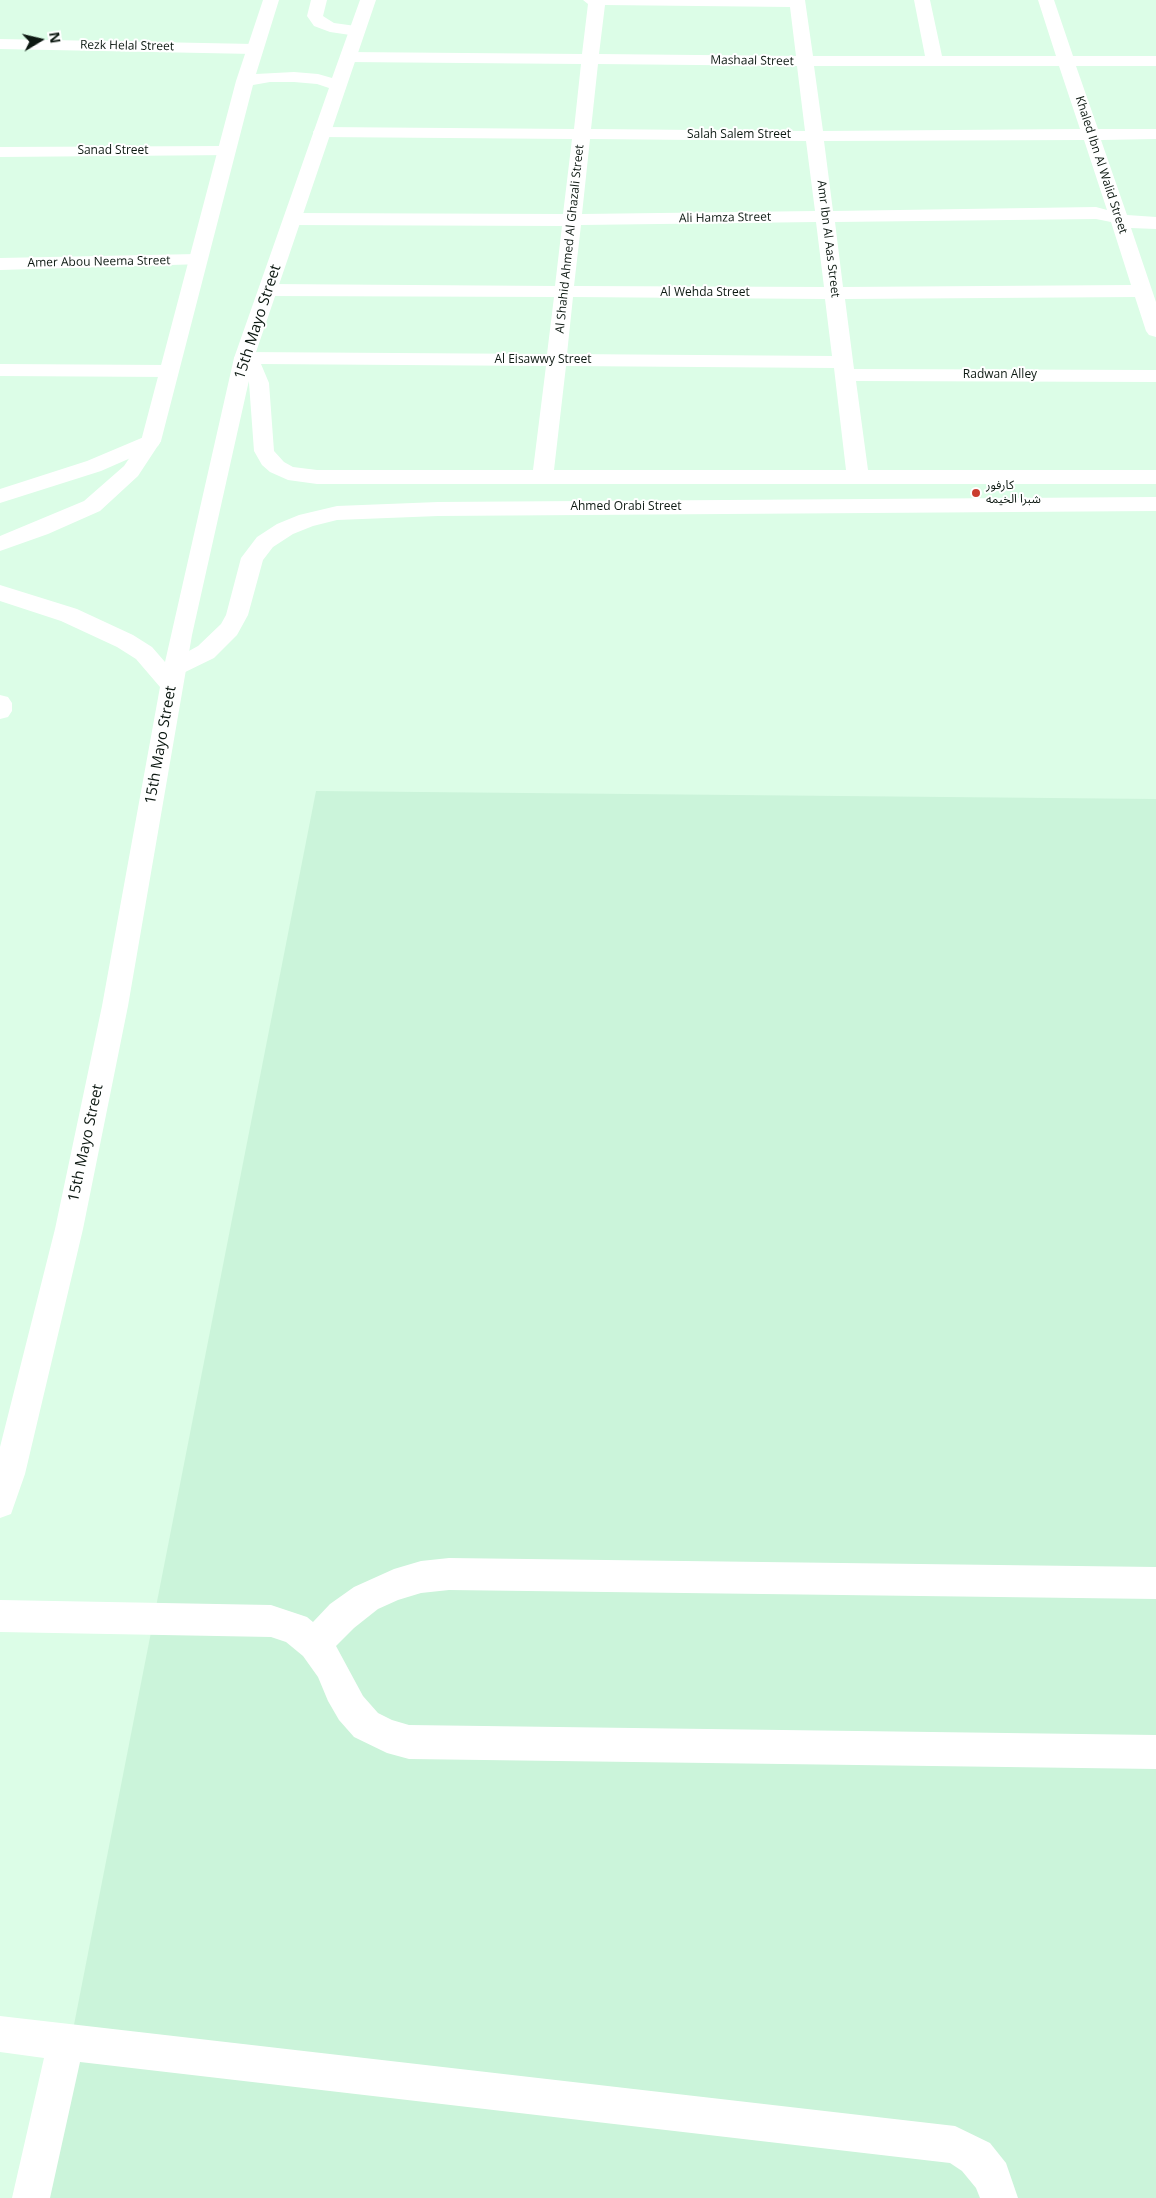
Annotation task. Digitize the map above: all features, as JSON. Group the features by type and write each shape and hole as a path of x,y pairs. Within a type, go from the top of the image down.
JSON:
{"street":[{"path":"0,544 92,506 131,471 151,441 226,151 254,49 271,0"},
{"path":"319,0 315,16 320,22 330,27 357,31"},
{"name":"15th Mayo Street","path":"0,1504 12,1465 75,1200 115,1006 197,560 244,358 368,0"},
{"path":"591,0 797,1"},
{"name":"Al Shahid Ahmed Al Ghazali Street","path":"543,478 597,0"},
{"path":"922,0 935,62"},
{"name":"Khaled Ibn Al Walid Street","path":"1046,0 1156,331"},
{"name":"Amr Ibn Al Aas Street","path":"797,1 858,478"},
{"name":"Rezk Helal Street","path":"0,44 254,49"},
{"name":"Mashaal Street","path":"348,57 935,62 1156,61"},
{"path":"246,82 270,77 294,76 318,79 339,85"},
{"name":"Salah Salem Street","path":"322,132 814,136 1156,134"},
{"name":"Sanad Street","path":"0,152 226,151"},
{"name":"Ali Hamza Street","path":"293,219 573,220 1096,213 1131,222 1156,223"},
{"name":"Amer Abou Neema Street","path":"0,264 197,260"},
{"name":"Al Wehda Street","path":"268,290 834,294 1143,291"},
{"name":"Al Eisawwy Street","path":"244,358 556,360 844,368"},
{"name":"Ahmed Orabi Street","path":"244,358 254,369 260,383 264,451 269,460 288,473 317,478 1156,477"},
{"name":"Radwan Alley","path":"844,368 1156,376"},
{"path":"0,370 168,371"},
{"path":"0,496 94,466 151,441"},
{"name":"Ahmed Orabi Street","path":"174,677 206,652 229,629 237,615 252,558 265,542 285,529 337,513 438,508 1156,504"},
{"path":"0,594 70,615 126,641 174,677"},
{"path":"315,1644 342,1616 366,1598 394,1585 449,1574 1156,1583"},
{"path":"0,1616 271,1621 295,1629 315,1644 330,1665 340,1689 351,1708 366,1724 386,1736 409,1742 1156,1752"},
{"path":"0,2034 955,2145 976,2158 992,2177 999,2198"},
{"path":"31,2198 66,2042"}],"shaded area":[{"path":"316,791 1156,799 1156,2198 40,2198"}],"place":[{"name":"كارفور شبرا الخيمه","path":"976,493"}]}
